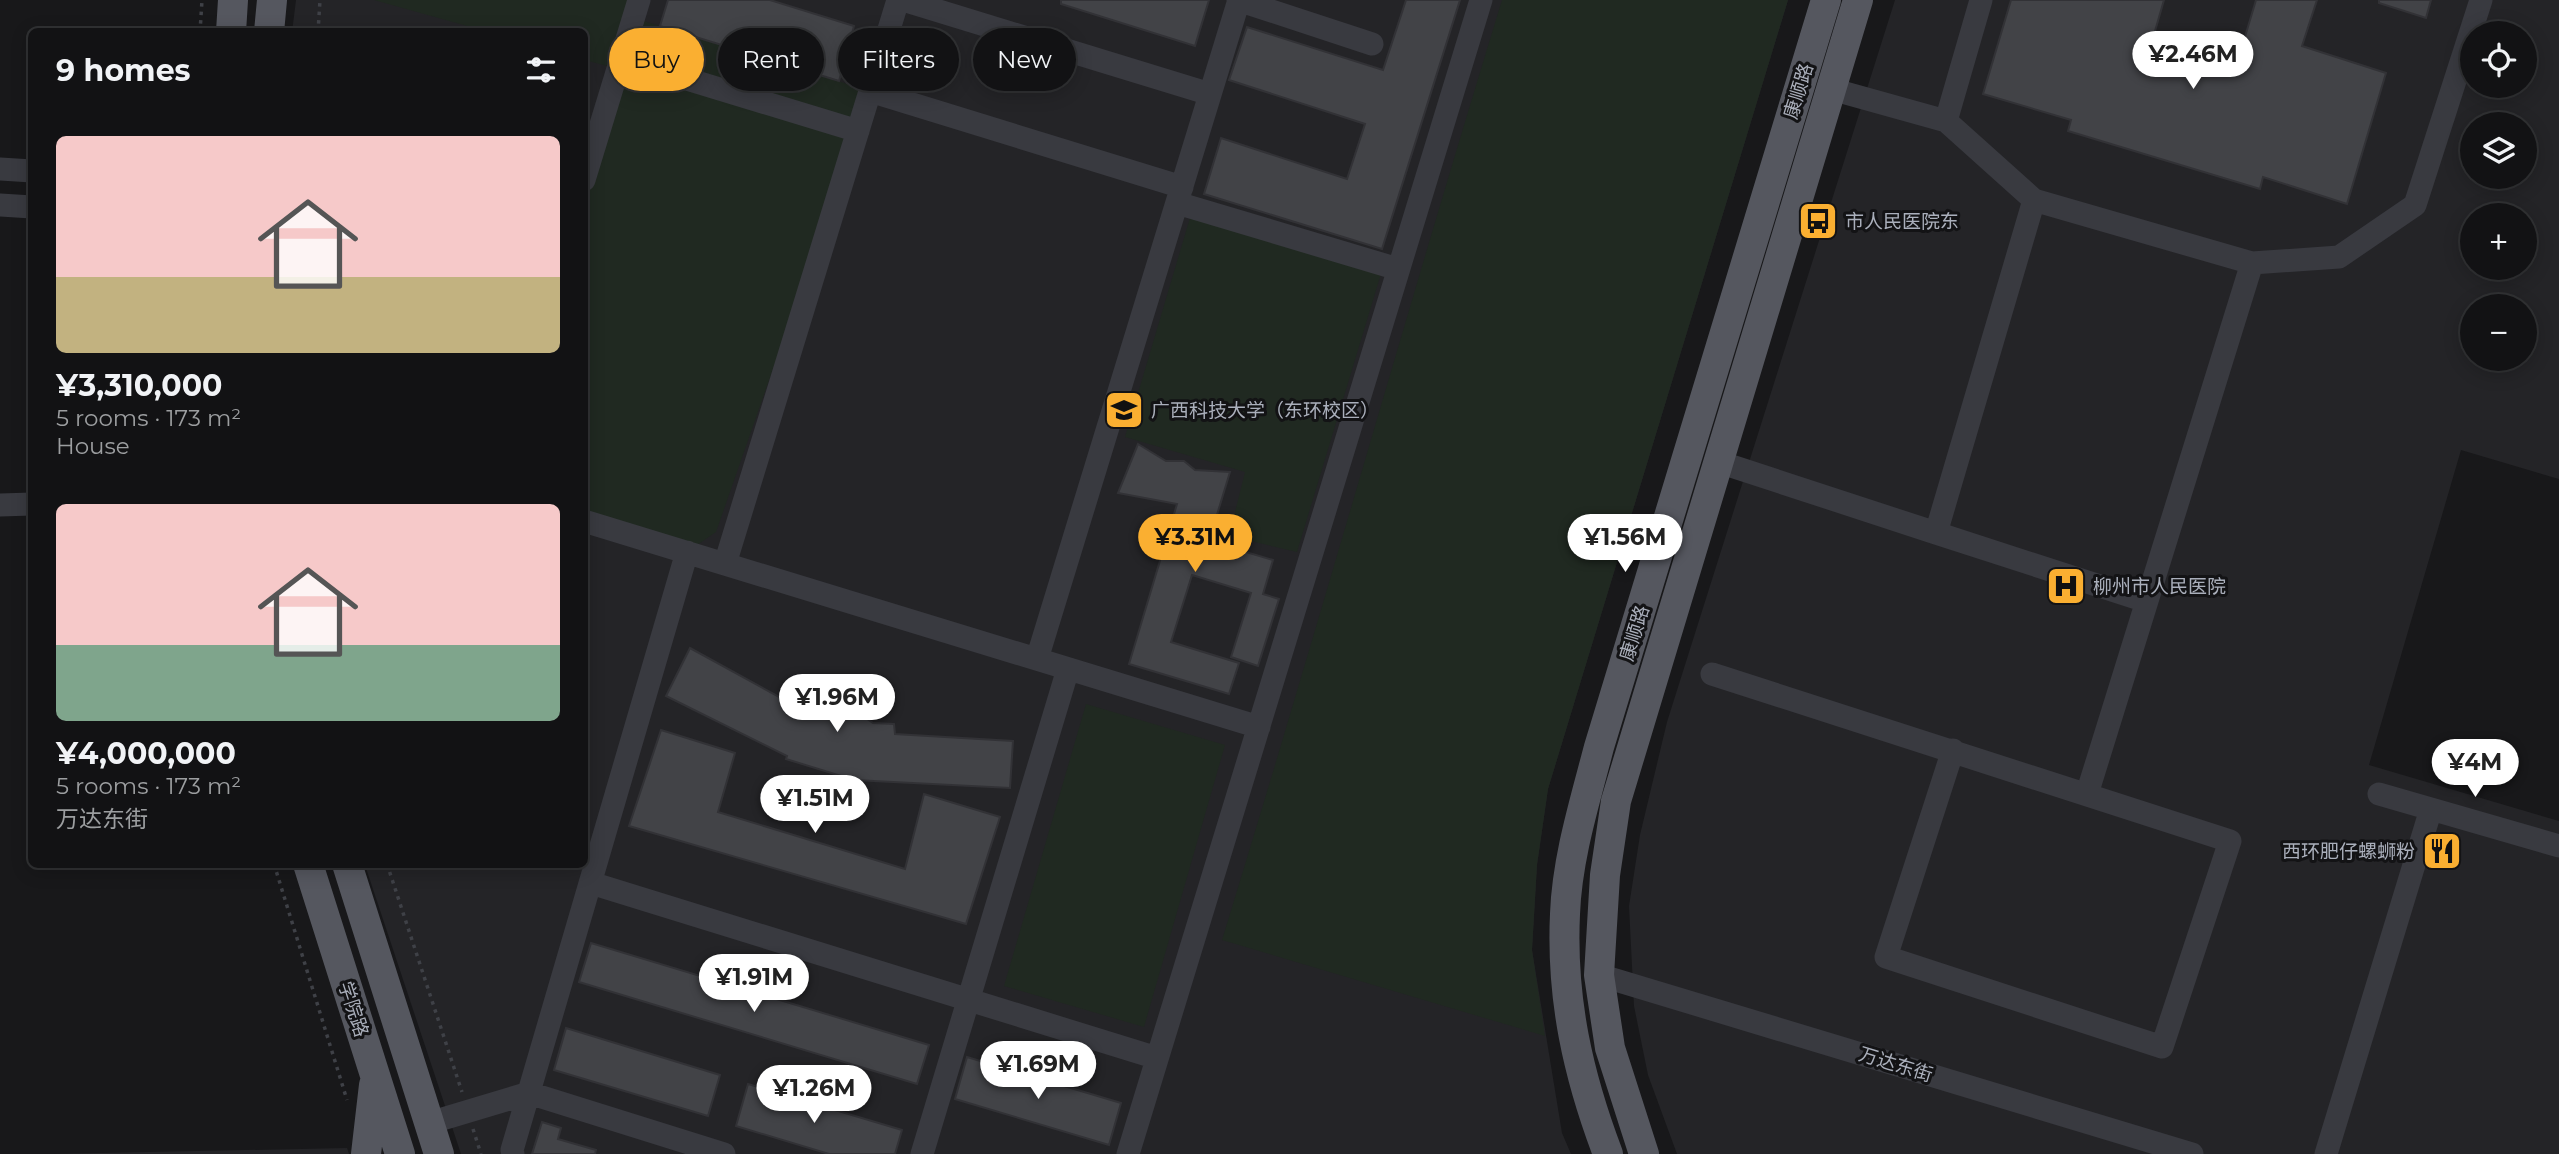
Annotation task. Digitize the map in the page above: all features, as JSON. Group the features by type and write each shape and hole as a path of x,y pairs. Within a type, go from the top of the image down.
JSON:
{"main road":[{"path":"231,28 233,0"},
{"path":"269,28 272,0"},
{"name":"康顺路","path":"1608,1154 1574,1050 1565,973 1564,913 1573,856 1599,747 1826,0"},
{"name":"康顺路","path":"1644,1154 1610,1048 1599,975 1605,875 1616,801 1858,0"},
{"name":"学院路","path":"309,868 400,1154"},
{"name":"学院路","path":"348,868 439,1154"},
{"path":"366,1154 375,1074"}],"street":[{"path":"630,28 639,0"},
{"path":"891,28 900,0 1210,94"},
{"path":"1037,659 1239,0 1372,44"},
{"path":"1128,1154 1481,0"},
{"path":"1946,121 1982,0"},
{"path":"1831,89 1946,121 2034,200 2252,263 2339,257 2415,205 2481,0"},
{"path":"704,84 858,131"},
{"path":"588,167 611,91"},
{"path":"725,564 870,91 1398,269"},
{"path":"0,169 28,171"},
{"path":"1936,533 2034,200"},
{"path":"0,205 28,207"},
{"path":"2087,794 2252,263"},
{"path":"1719,461 2146,601"},
{"path":"0,505 28,504"},
{"path":"588,522 1259,727"},
{"path":"513,1154 687,552"},
{"path":"922,1154 1068,669"},
{"path":"1712,674 1953,750 2230,841 2162,1047 1886,957 1953,750"},
{"path":"2379,794 2559,846"},
{"path":"2326,1154 2431,809"},
{"path":"591,883 1157,1058"},
{"name":"万达东街","path":"1599,975 2192,1154"},
{"path":"429,1123 529,1093 724,1154"}],"path":[{"path":"200,28 202,0"},
{"path":"318,28 320,0"},
{"path":"275,868 347,1101"},
{"path":"388,868 481,1154"}],"shaded area":[{"name":"广西科技大学（东环校区）","path":"296,0 1788,0 1548,789 1537,865 1532,950 1562,1133 1571,1154 461,1154 366,868 588,868 588,28 292,28"},
{"path":"374,0 639,0 634,18 666,28 609,28 609,67 588,61 588,28 474,28"},
{"path":"1502,0 1788,0 1548,789 1537,865 1532,950 1545,1036 1222,940"},
{"name":"柳州市人民医院","path":"1895,0 2559,0 2559,479 2461,450 2369,765 2559,821 2559,1154 1677,1154 1648,1075 1634,1006 1629,906 1640,835 1667,722"},
{"path":"704,40 718,44 718,91 824,91 824,77 838,81 838,91 870,91 716,532 687,552 588,522 588,170 611,91 704,91"},
{"path":"1192,211 1383,267 1297,552 1229,536 1245,472 1125,437"},
{"path":"1086,704 1225,745 1144,1027 1004,986"},
{"path":"347,1148 349,1154 52,1154"}],"building":[{"path":"668,0 770,0 854,26 838,28 838,81 824,76 824,28 718,28 718,44 704,40 704,28 660,26"},
{"path":"1061,0 1209,0 1195,46 1061,4"},
{"path":"1406,0 1460,0 1382,249 1204,194 1221,138 1347,179 1365,124 1229,80 1247,27 1383,70"},
{"path":"2011,0 2164,0 2151,45 2235,70 2256,0 2317,0 2302,46 2386,73 2347,204 2263,177 2260,189 2068,131 2071,120 1983,94"},
{"path":"2379,0 2431,0 2426,18 2379,3"},
{"path":"1138,444 1166,461 1184,461 1195,470 1230,472 1209,541 1273,560 1263,594 1279,599 1258,666 1231,657 1251,593 1192,575 1171,642 1239,663 1229,694 1129,664 1177,504 1118,493"},
{"path":"690,648 792,704 800,696 813,704 837,705 856,711 873,723 894,724 895,734 1013,741 1010,788 854,780 786,759 787,756 666,696"},
{"path":"661,730 735,753 718,812 905,869 924,794 1000,817 966,924 629,826"},
{"path":"591,943 929,1045 917,1084 579,982"},
{"path":"566,1028 720,1075 708,1116 554,1070"},
{"path":"967,1057 1121,1103 1109,1145 955,1099"},
{"path":"748,1084 902,1130 895,1154 829,1154 736,1126"},
{"path":"542,1122 561,1128 558,1139 596,1150 595,1154 532,1154"}],"place":[{"name":"市人民医院东","path":"1818,221"},
{"name":"广西科技大学（东环校区）","path":"1124,410"},
{"name":"柳州市人民医院","path":"2066,586"},
{"name":"西环肥仔螺蛳粉","path":"2442,851"}]}
